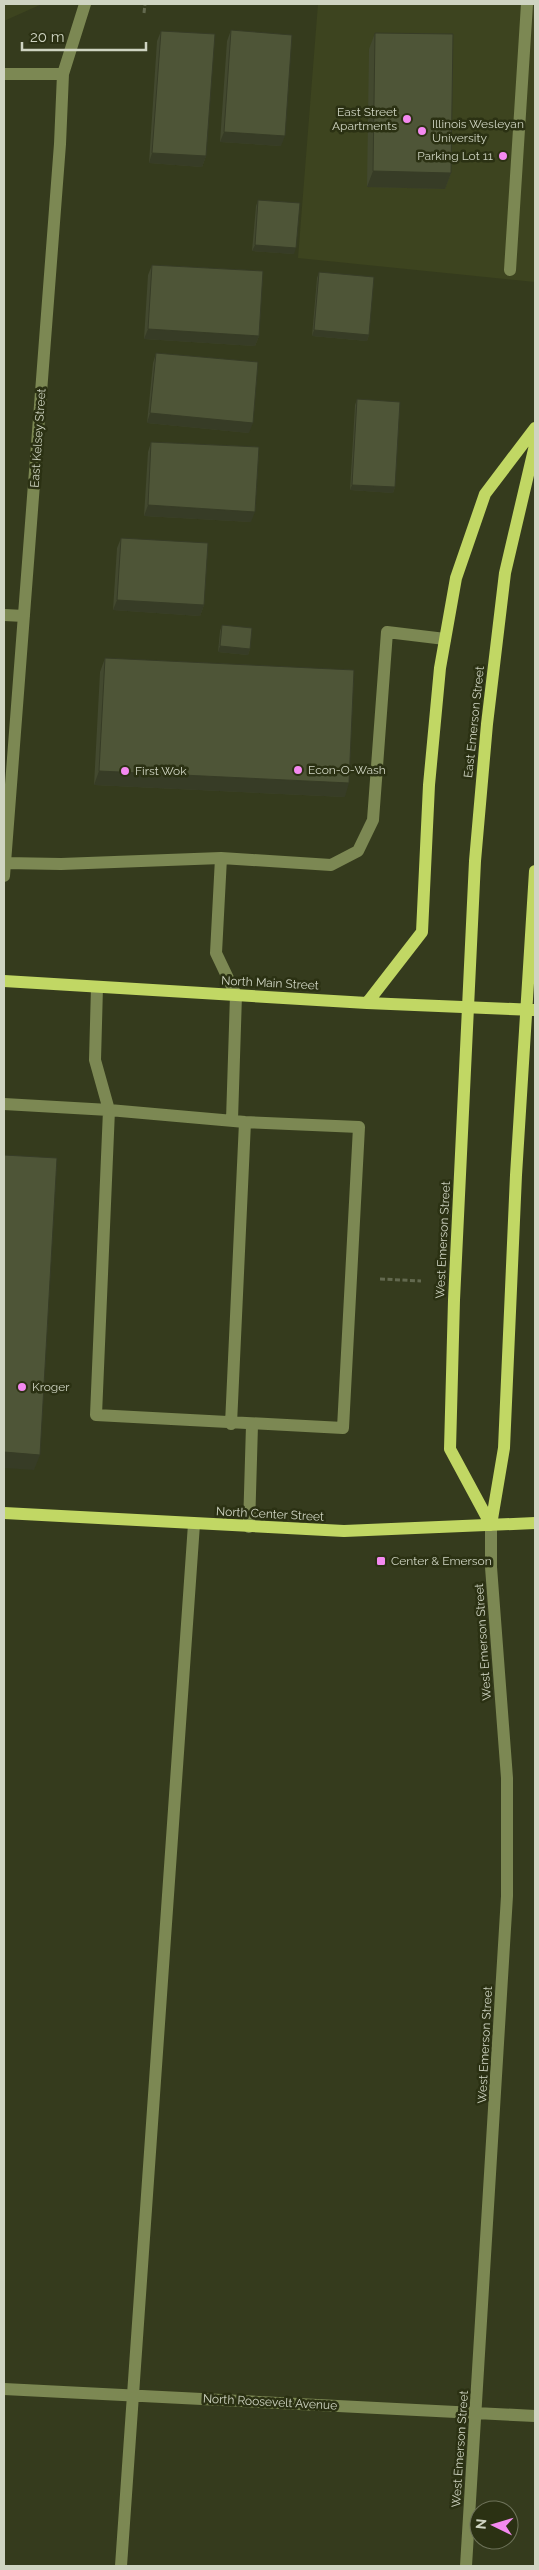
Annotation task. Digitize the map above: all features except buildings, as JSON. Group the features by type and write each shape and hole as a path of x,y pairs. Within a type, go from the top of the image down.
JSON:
{"main road":[{"path":"367,1003 422,932 429,785 440,668 456,578 485,494 535,428"},
{"name":"East Emerson Street","path":"468,1006 475,861 487,724 506,573 535,445"},
{"path":"531,1010 535,871"},
{"name":"North Main Street","path":"4,981 367,1003 531,1010"},
{"name":"West Emerson Street","path":"468,1006 454,1300 450,1449 491,1525"},
{"name":"West Emerson Street","path":"491,1525 504,1448 516,1176 531,1010"},
{"name":"North Center Street","path":"4,1513 344,1531 535,1523"}],"street":[{"name":"East Kelsey Street","path":"4,870 63,74 85,4"},
{"path":"510,270 527,4"},
{"path":"4,74 63,74"},
{"path":"4,615 24,616"},
{"path":"4,870 61,864 221,858 331,865 358,851 373,820 387,632 445,640"},
{"path":"221,858 216,952 236,995 232,1120"},
{"path":"4,1104 109,1110 245,1122 359,1127 343,1428 231,1424 96,1415 109,1110 95,1060 97,986"},
{"path":"231,1424 245,1122"},
{"path":"249,1527 252,1425"},
{"path":"120,2566 194,1524"},
{"name":"West Emerson Street","path":"466,2566 507,1896 507,1778 492,1586 491,1525"},
{"name":"North Roosevelt Avenue","path":"4,2389 535,2416"}],"path":[{"path":"144,13 145,4"},
{"path":"352,1278 421,1281"}],"shaded area":[{"path":"4,4 42,4 4,21"},
{"name":"Illinois Wesleyan University","path":"318,4 535,4 535,282 298,258"}],"place":[{"name":"East Street Apartments","path":"407,119"},
{"name":"Illinois Wesleyan University","path":"422,131"},
{"name":"Parking Lot 11","path":"503,156"},
{"name":"Econ-O-Wash","path":"298,770"},
{"name":"First Wok","path":"125,771"},
{"name":"Kroger","path":"22,1387"},
{"name":"Center & Emerson","path":"381,1561"}]}
